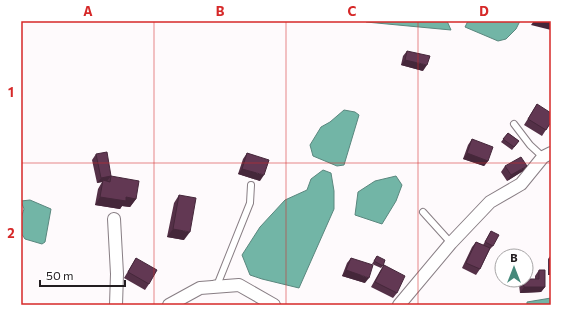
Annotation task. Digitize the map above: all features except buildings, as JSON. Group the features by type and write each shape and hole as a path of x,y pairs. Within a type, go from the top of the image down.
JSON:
{"street":[{"path":"399,305 451,243 490,202 521,184 547,155"},
{"path":"114,219 117,274 116,305"},
{"path":"169,305 200,288 239,285 274,305"}],"lane":[{"path":"514,124 530,145 547,155"},
{"path":"200,288 218,283 250,203 251,185"},
{"path":"423,212 451,243"}],"shaded area":[{"path":"365,21 447,21 451,30 366,22"},
{"path":"468,21 520,21 516,29 506,39 498,41 465,27"},
{"path":"344,110 355,112 359,115 344,165 337,166 313,156 310,145 321,127 330,122"},
{"path":"323,170 331,173 334,191 334,209 299,288 250,275 242,255 260,227 285,200 307,190 311,179"},
{"path":"396,176 402,185 396,201 382,224 355,215 358,192 375,181"},
{"path":"30,200 51,209 45,242 42,244 25,239 21,233 21,218 24,209 21,201"},
{"path":"551,298 551,305 527,305 527,302"}]}
